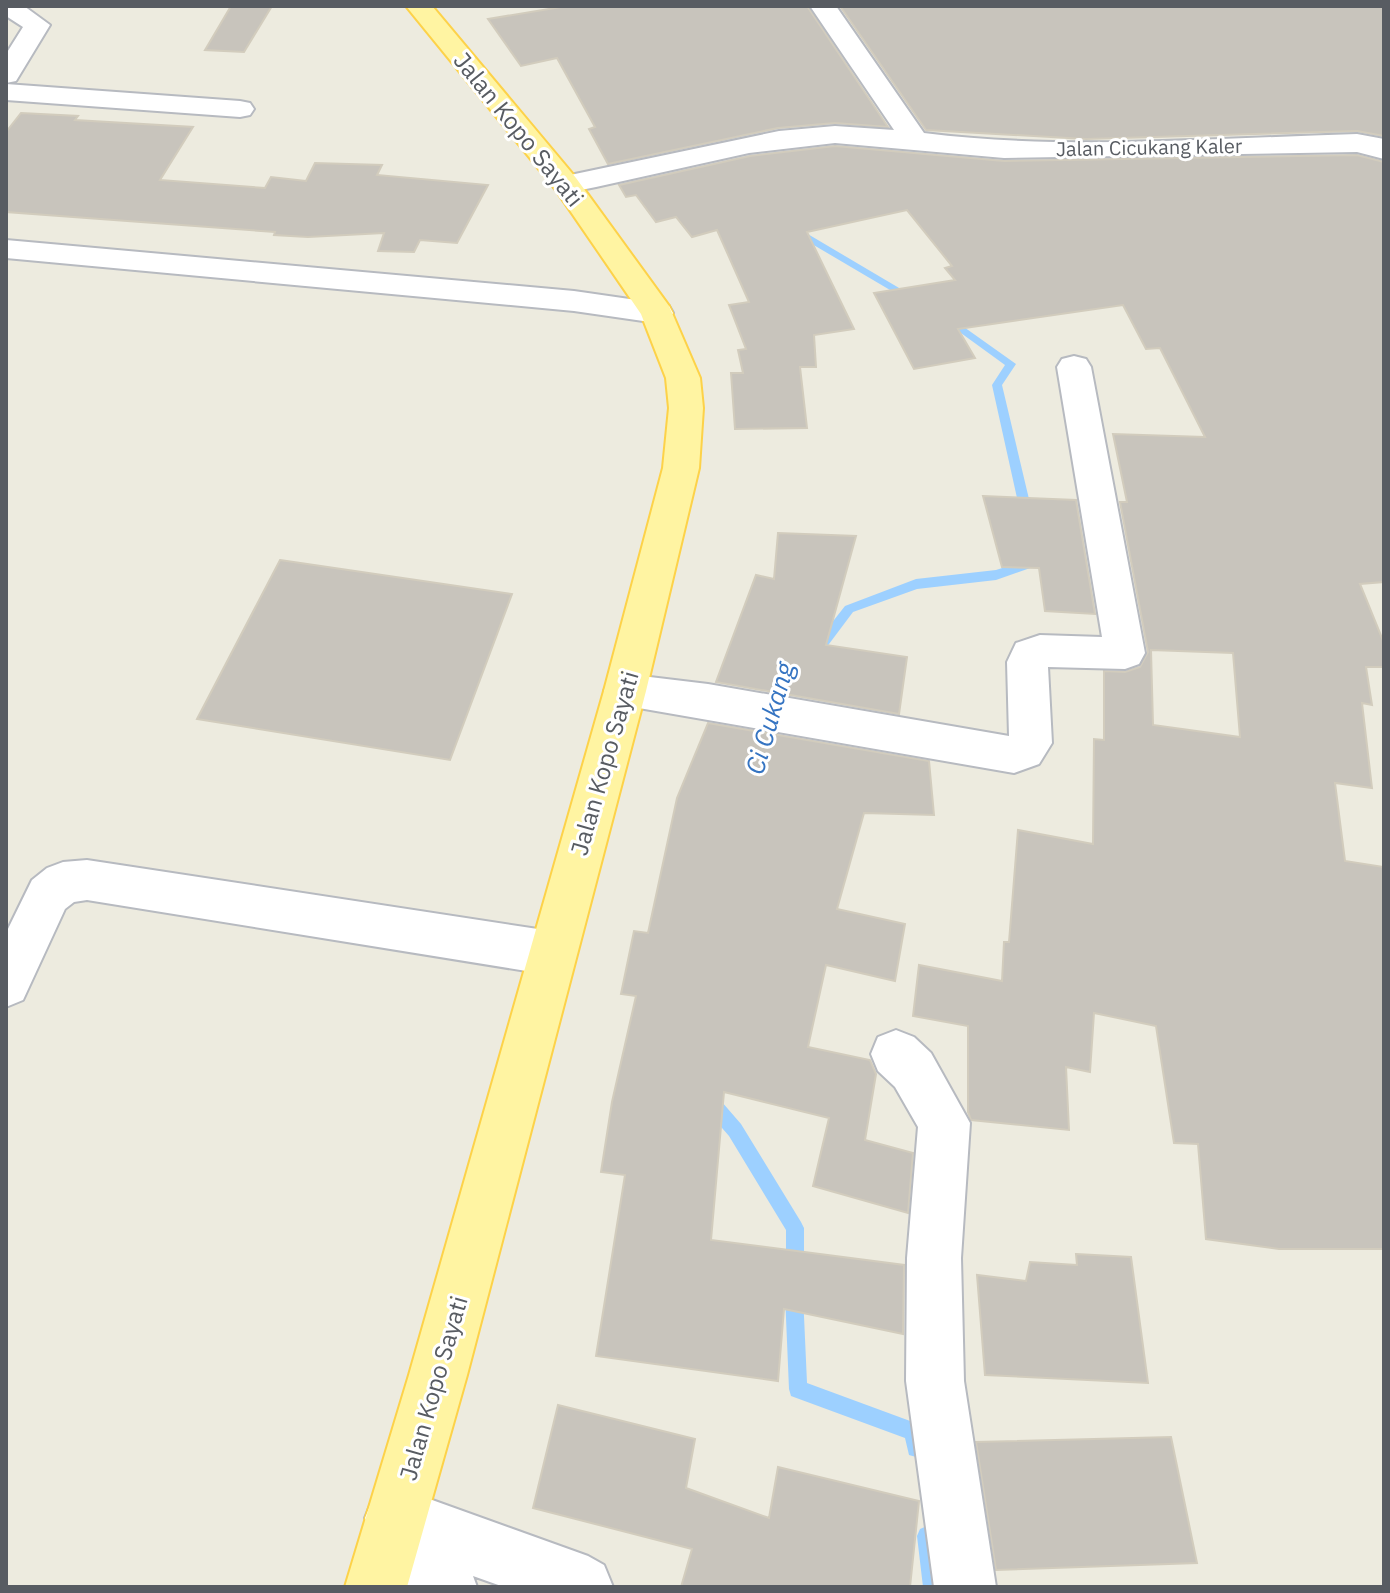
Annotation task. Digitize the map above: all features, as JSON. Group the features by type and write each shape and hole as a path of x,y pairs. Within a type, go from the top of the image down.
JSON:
{"main road":[{"name":"Jalan Kopo Sayati","path":"385,1557 438,1375 625,691 681,468 686,408 683,378 657,313 566,184 419,6"}],"street":[{"path":"6,75 37,25 7,6"},
{"path":"823,6 914,139"},
{"path":"6,92 240,109"},
{"name":"Jalan Cicukang Kaler","path":"566,184 699,154 838,135 914,139 1003,149 1357,143 1372,144 1384,150"},
{"path":"6,249 559,300 657,313"},
{"path":"625,691 780,714 1014,755 1024,751 1031,743 1027,662 1030,654 1040,651 1124,654 1074,367"},
{"path":"6,984 48,895 63,882 87,880 551,953"},
{"path":"896,1054 913,1070 944,1123 934,1258 935,1381 965,1587"},
{"path":"385,1557 446,1587"},
{"path":"385,1557 566,1578 582,1587"}],"building":[{"path":"231,6 272,6 244,52 205,50"},
{"path":"567,6 807,6 888,127 835,123 778,128 608,164 589,129 595,127 557,58 521,66 488,19"},
{"path":"840,6 1384,6 1384,136 1357,131 1086,139 926,130"},
{"path":"21,113 78,116 75,120 193,127 160,180 265,188 271,177 306,181 315,163 382,165 377,175 488,185 457,243 420,240 414,252 378,251 384,233 308,237 6,212 6,132"},
{"path":"835,146 1004,161 1357,155 1384,162 1384,582 1360,584 1384,643 1384,667 1366,667 1372,705 1362,703 1372,788 1335,783 1345,861 1384,867 1384,1249 1279,1249 1206,1239 1198,1144 1174,1143 1156,1026 1094,1013 1090,1072 1066,1067 1069,1130 971,1120 968,1112 968,1026 913,1016 919,965 1002,981 1004,942 1009,942 1018,830 1093,844 1094,739 1104,740 1104,671 1125,672 1140,667 1148,652 1120,502 1127,502 1113,434 1205,437 1160,348 1146,349 1123,305 958,329 975,358 914,369 874,293 955,280 945,268 952,266 907,210 807,232 854,329 814,335 816,367 800,367 807,428 735,429 731,373 743,373 738,350 746,349 729,305 749,302 717,230 692,237 676,217 656,222 636,195 626,197 619,185 750,156","holes":["1151,650 1233,653 1240,737 1153,725"]},
{"path":"983,496 1076,500 1095,614 1045,611 1039,568 1002,567"},
{"path":"778,533 856,536 826,645 907,657 899,714 716,682 756,575 774,579"},
{"path":"280,560 512,594 450,760 197,719"},
{"path":"708,723 929,761 934,815 864,813 837,909 905,924 895,981 826,965 808,1047 870,1060 876,1074 865,1140 913,1153 908,1213 813,1186 829,1118 724,1092 711,1240 904,1265 903,1334 784,1309 778,1381 596,1356 625,1175 601,1172 612,1102 636,996 621,994 634,931 648,933 677,798"},
{"path":"1076,1254 1131,1257 1148,1383 985,1375 977,1275 1026,1281 1030,1262 1077,1265"},
{"path":"558,1405 695,1439 686,1488 769,1518 778,1467 919,1501 910,1587 681,1587 692,1549 533,1508"},
{"path":"1171,1437 1197,1563 996,1570 976,1442"}],"waterway":[{"name":"Ci Cukang","path":"798,232 911,298"},
{"name":"Ci Cukang","path":"947,318 1011,364 997,385 1027,516"},
{"name":"Ci Cukang","path":"818,648 849,609 916,584 996,575 1029,564 1032,558"},
{"name":"Ci Cukang","path":"709,1100 735,1130 795,1228 795,1269"},
{"name":"Ci Cukang","path":"794,1294 798,1389 914,1432 916,1448"},
{"name":"Ci Cukang","path":"927,1536 933,1587"}]}
